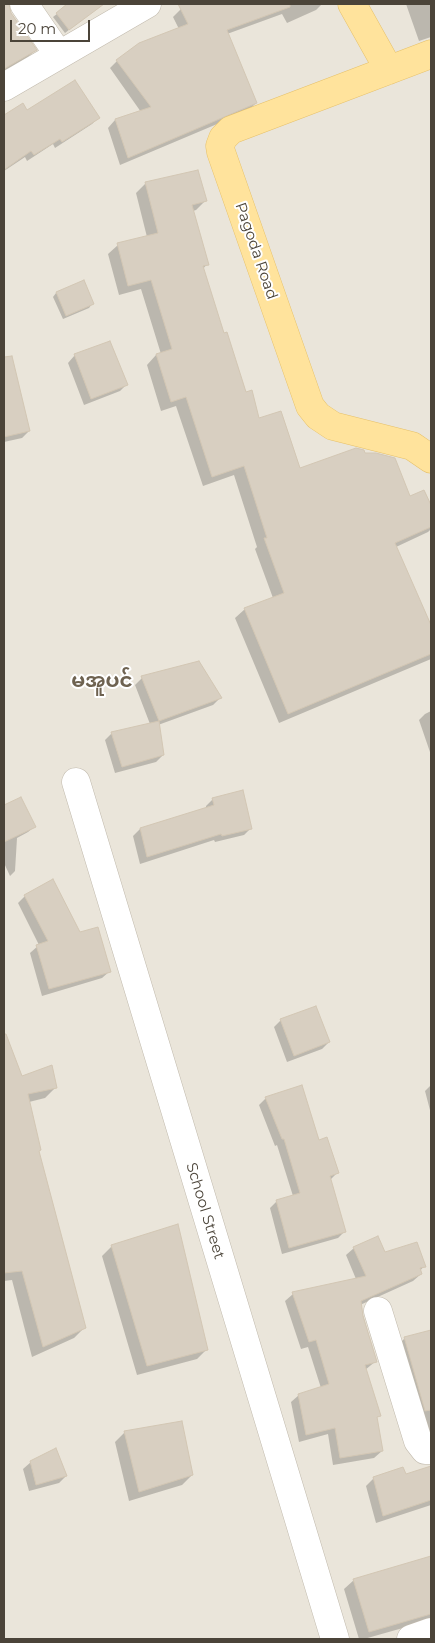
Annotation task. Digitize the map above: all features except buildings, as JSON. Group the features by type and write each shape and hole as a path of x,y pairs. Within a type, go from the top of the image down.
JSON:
{"main road":[{"path":"352,4 389,70"},
{"name":"Pagoda Road","path":"431,54 231,130 223,138 220,146 310,406 318,416 333,426 412,446 431,459"}],"street":[{"path":"24,4 59,55"},
{"path":"4,87 147,4"},
{"name":"School Street","path":"76,782 335,1639"},
{"path":"378,1311 418,1441 425,1450 431,1450"},
{"path":"411,1639 431,1632"}],"shaded area":[{"path":"4,4 431,4 431,1639 4,1639"}],"district":[{"name":"မအူပင်","path":"102,681"}]}
